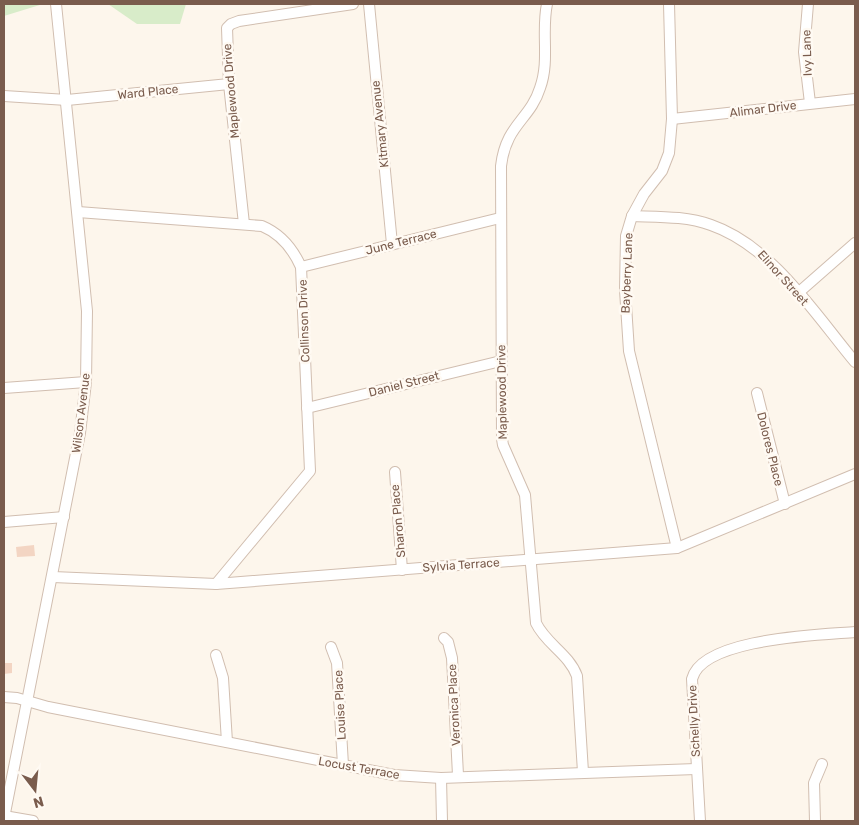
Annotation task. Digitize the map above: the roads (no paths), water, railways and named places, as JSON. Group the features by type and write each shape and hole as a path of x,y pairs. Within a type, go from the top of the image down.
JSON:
{"street":[{"name":"Wilson Avenue","path":"4,816 81,432 86,382 87,311 56,4"},
{"name":"Maplewood Drive","path":"244,224 230,84 227,28 231,24 353,4"},
{"name":"Kitmary Avenue","path":"369,4 392,244"},
{"name":"Maplewood Drive","path":"547,4 544,77 535,100 512,129 504,145 501,166 503,445 525,496 536,623 544,636 572,664 577,676 583,772"},
{"name":"Bayberry Lane","path":"669,4 672,119 666,164 644,194 632,216 626,236 626,339 677,548"},
{"name":"Ivy Lane","path":"808,4 804,52 810,103"},
{"name":"Ward Place","path":"4,96 67,100 230,84"},
{"name":"Alimar Drive","path":"672,119 855,99"},
{"name":"Collinson Drive","path":"78,212 262,226 274,232 292,249 301,268 308,408 308,475 216,584"},
{"name":"Elinor Street","path":"632,216 692,220 727,231 759,251 798,293 855,362"},
{"name":"June Terrace","path":"301,268 500,218"},
{"path":"798,293 855,243"},
{"name":"Daniel Street","path":"308,408 502,361"},
{"path":"4,388 86,382"},
{"name":"Dolores Place","path":"757,394 785,504"},
{"name":"Sharon Place","path":"394,472 402,570"},
{"name":"Sylvia Terrace","path":"53,577 216,584 677,548 855,474"},
{"path":"4,522 64,517"},
{"name":"Schelly Drive","path":"700,821 692,679 694,672 700,664 753,642 855,632"},
{"name":"Veronica Place","path":"444,638 452,658 458,775"},
{"name":"Louise Place","path":"331,647 337,663 343,765"},
{"path":"216,656 224,678 227,742"},
{"name":"Locust Terrace","path":"4,697 394,775 441,778 458,775 696,769"},
{"path":"815,821 814,783 822,764"},
{"path":"441,778 442,821"},
{"path":"4,816 33,821"}]}
